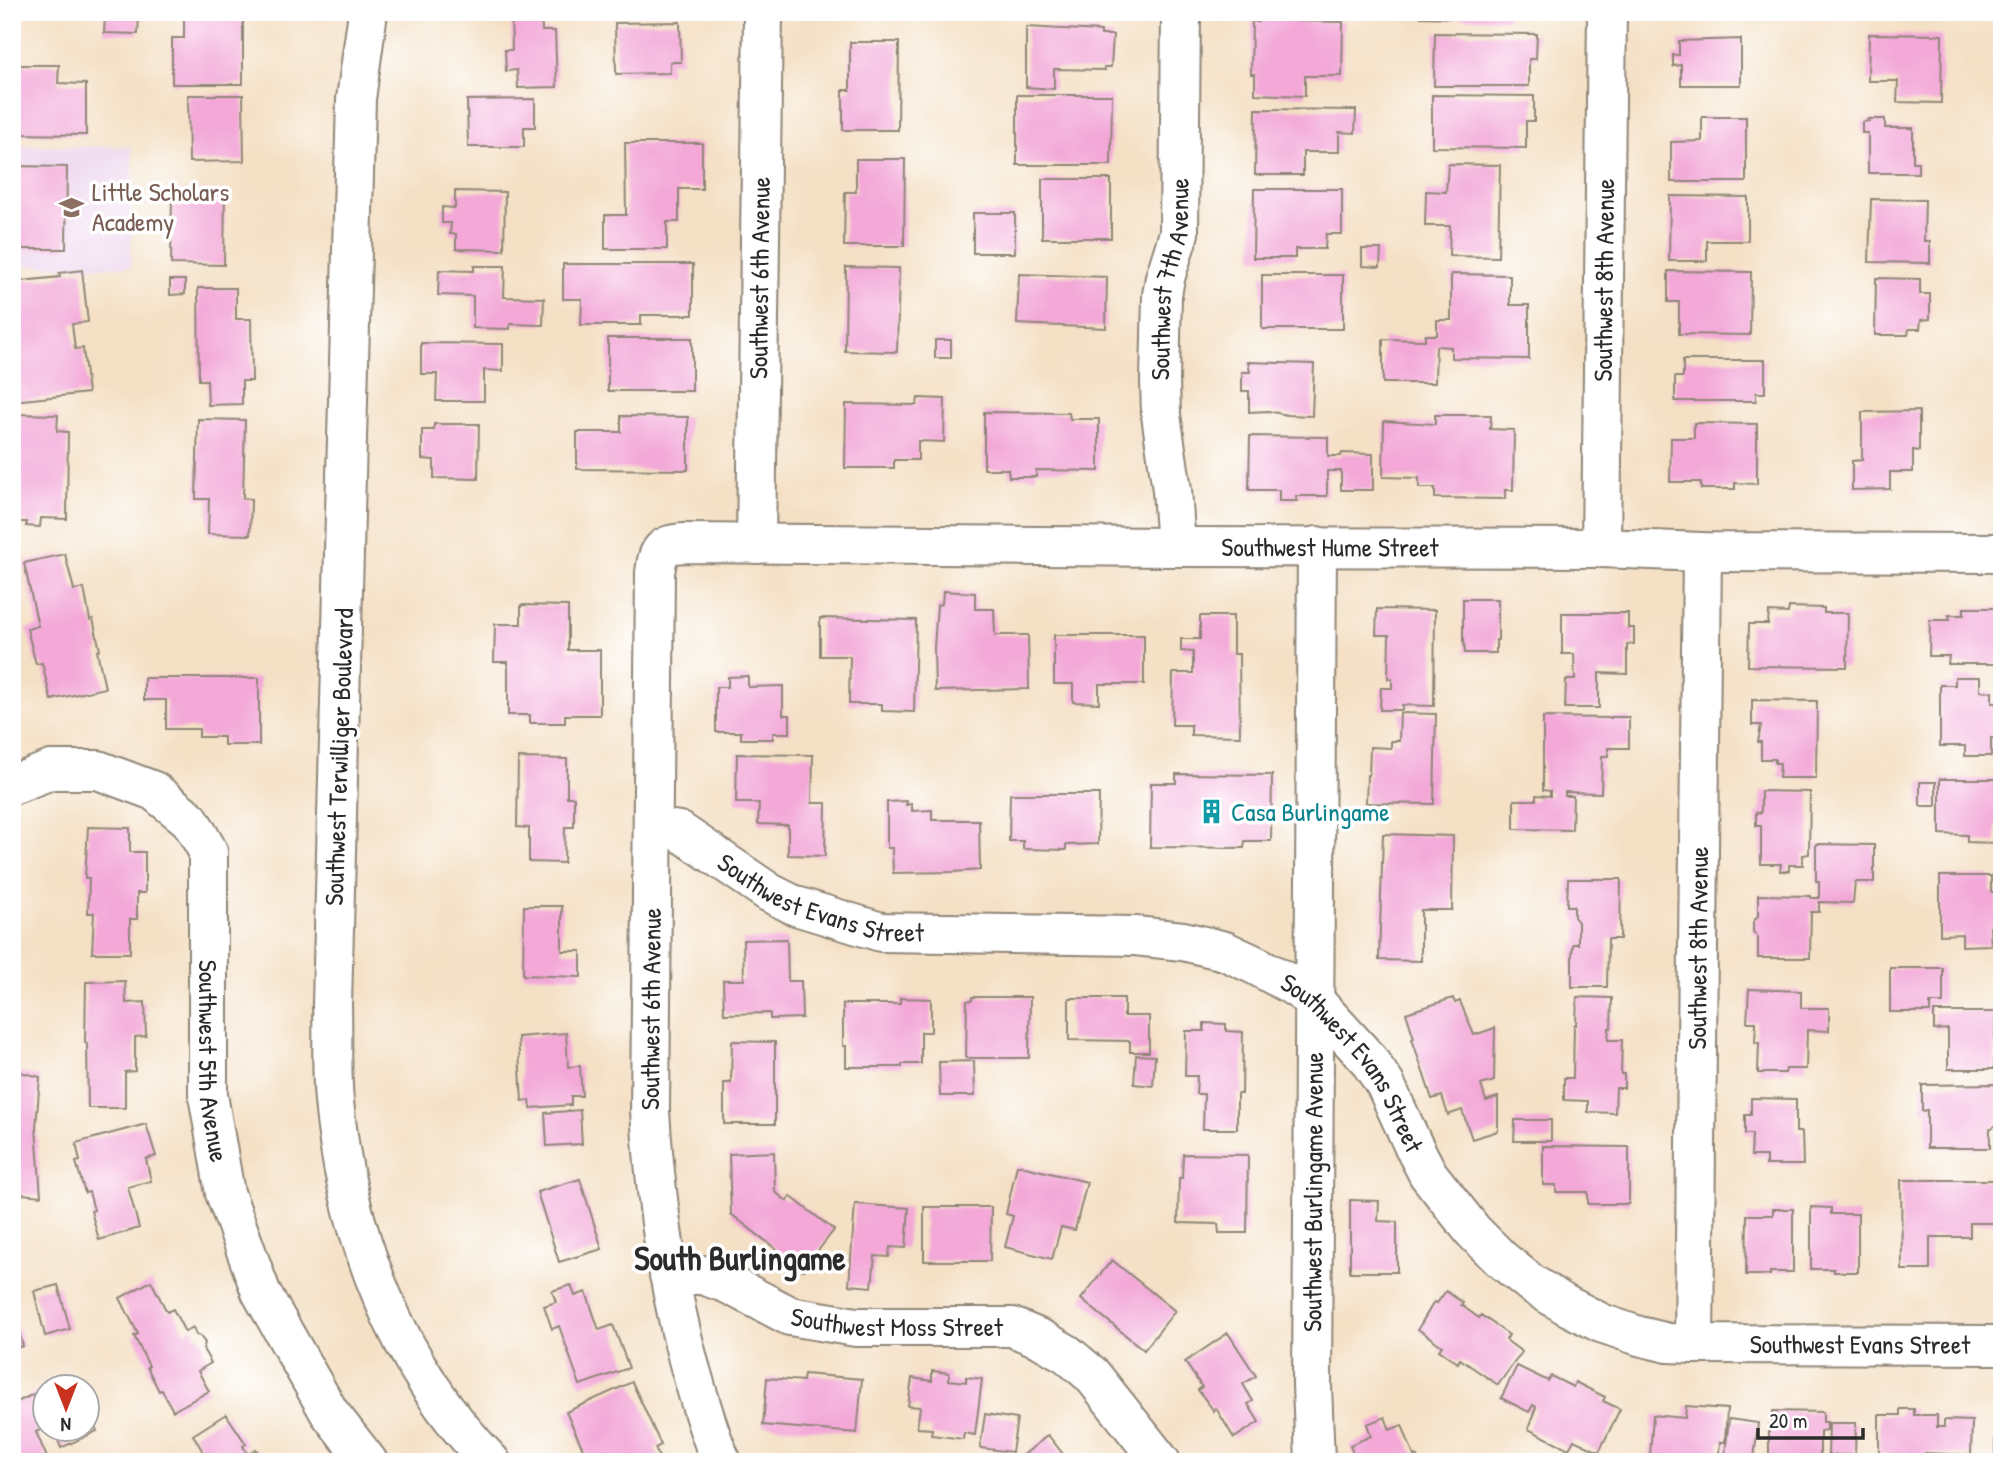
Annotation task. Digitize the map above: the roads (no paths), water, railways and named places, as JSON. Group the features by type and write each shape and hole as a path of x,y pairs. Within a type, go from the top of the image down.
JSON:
{"street":[{"name":"Southwest Terwilliger Boulevard","path":"368,12 356,99 332,1004 334,1100 344,1169 356,1223 377,1285 404,1343 435,1394 491,1462"},
{"name":"Southwest 6th Avenue","path":"756,544 763,12"},
{"name":"Southwest 7th Avenue","path":"1176,547 1172,490 1161,415 1160,380 1162,295 1179,233 1181,12"},
{"name":"Southwest 8th Avenue","path":"1601,548 1607,12"},
{"name":"Southwest Hume Street","path":"661,549 670,544 685,542 2002,553"},
{"name":"Southwest Burlingame Avenue","path":"1315,1462 1312,1385 1317,546"},
{"name":"Southwest 6th Avenue","path":"661,549 655,573 650,1111 659,1216 684,1350 722,1462"},
{"name":"Southwest 8th Avenue","path":"1694,1345 1702,552"},
{"name":"Southwest 5th Avenue","path":"12,785 51,770 98,770 154,791 190,820 208,851 208,1095 225,1193 261,1292 329,1412 368,1462"},
{"name":"Southwest Evans Street","path":"654,827 679,831 770,893 796,906 881,932 1135,936 1183,941 1225,951 1290,984 1313,999 1351,1038 1385,1084 1428,1174 1473,1231 1501,1259 1532,1284 1601,1323 1668,1343 1694,1345 2002,1345"},
{"name":"Southwest Moss Street","path":"669,1275 703,1275 728,1284 790,1316 856,1327 1012,1327 1067,1354 1092,1375 1161,1462"}],"place":[{"name":"Little Scholars Academy","path":"72,207"},
{"name":"Casa Burlingame","path":"1211,812"}],"district":[{"name":"South Burlingame","path":"740,1258"}]}
